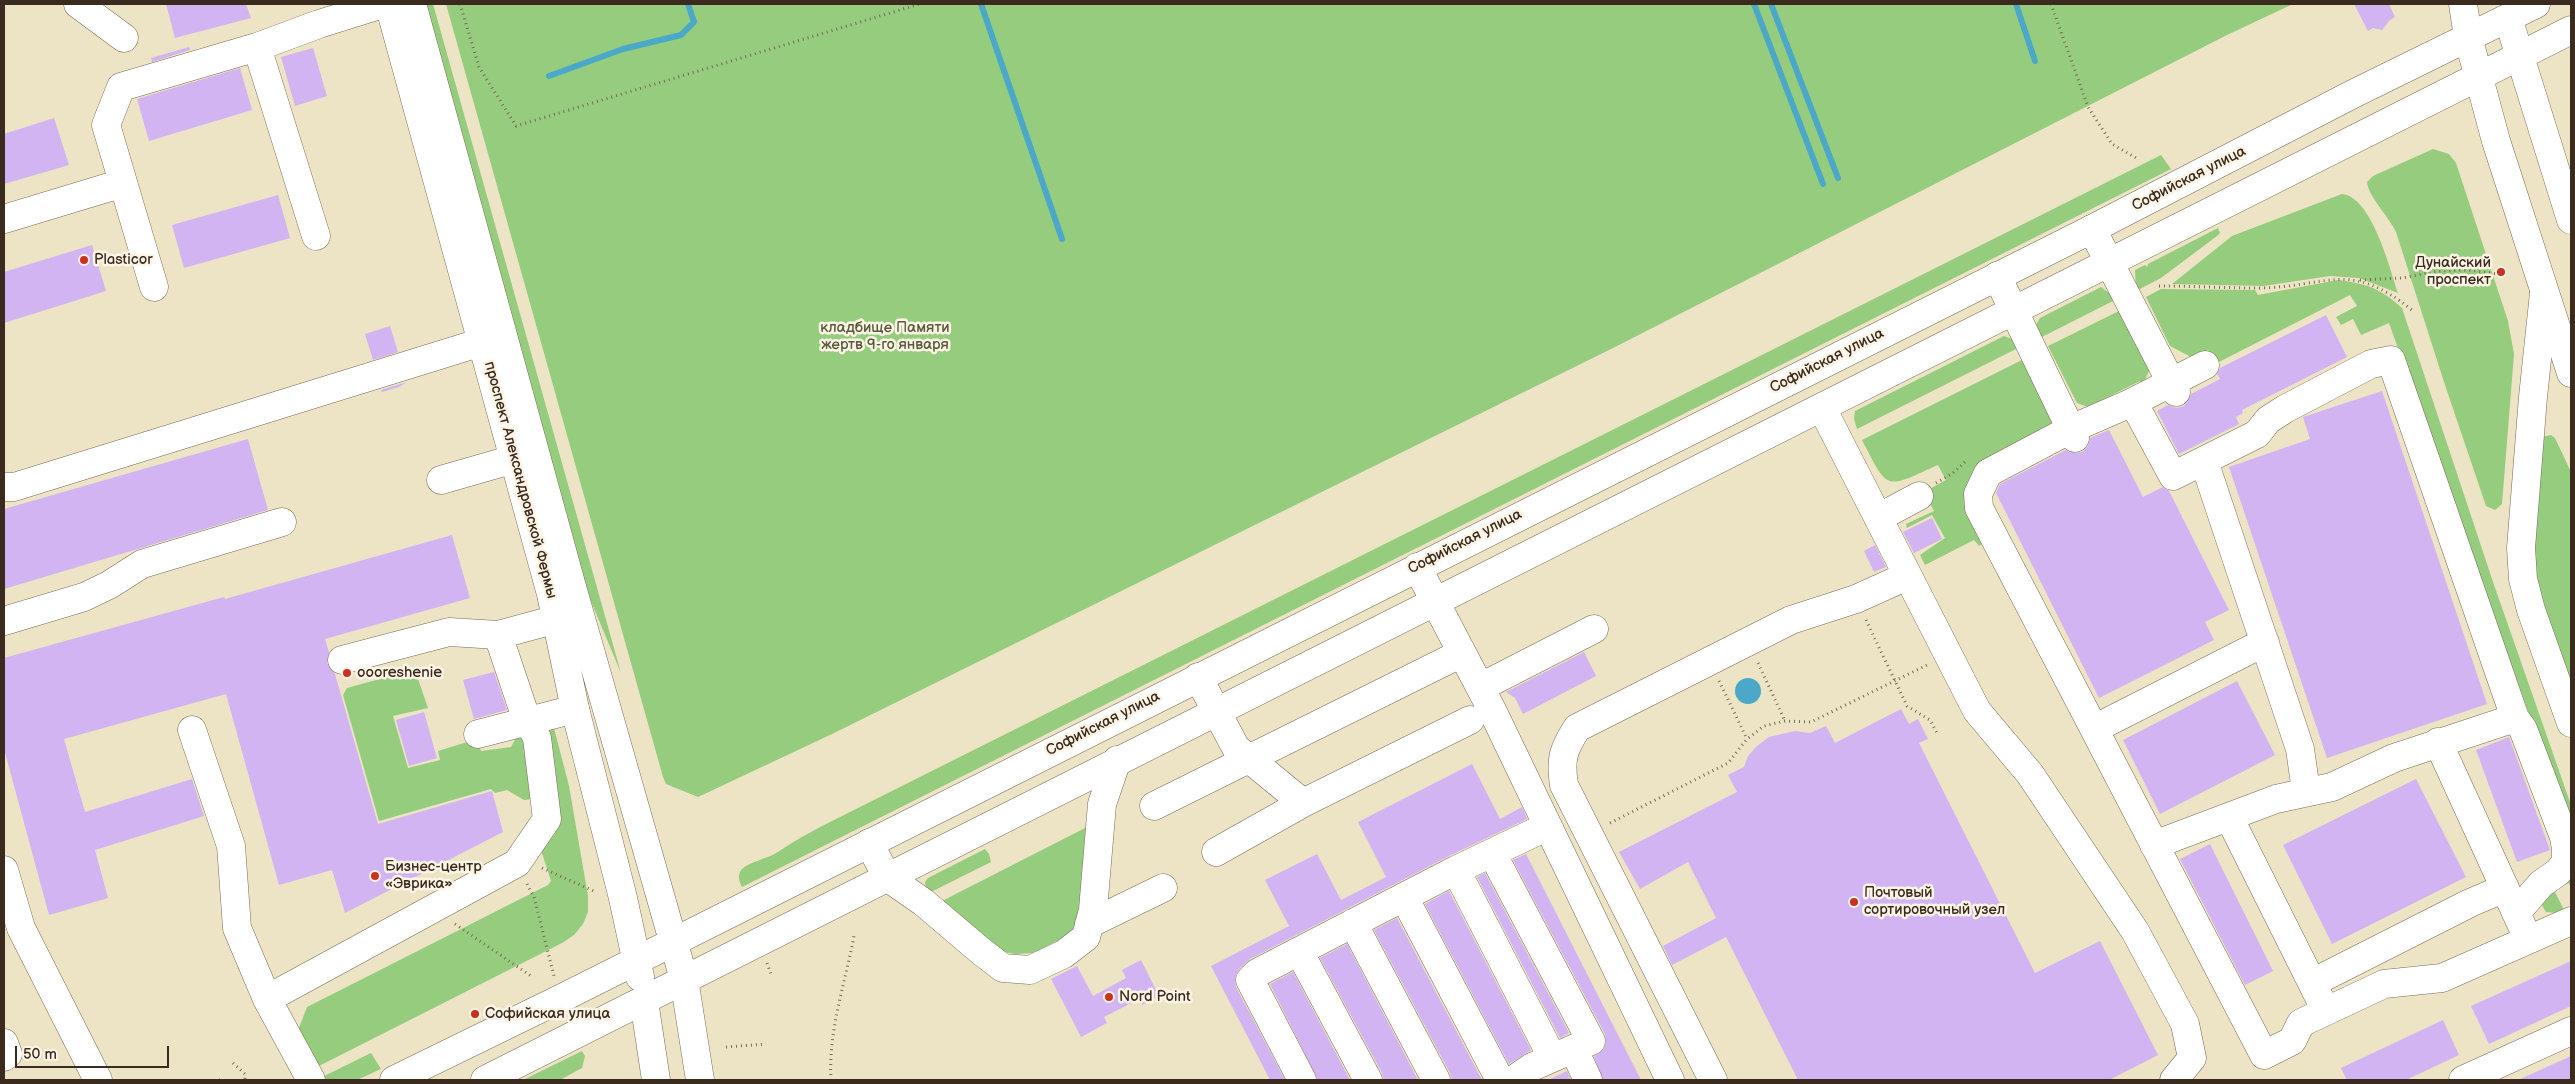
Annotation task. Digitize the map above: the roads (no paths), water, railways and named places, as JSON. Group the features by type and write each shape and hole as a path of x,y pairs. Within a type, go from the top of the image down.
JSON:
{"main road":[{"path":"78,4 124,38"},
{"path":"154,287 106,125 121,87 257,47 383,4"},
{"name":"проспект Александровской Фермы","path":"389,4 557,619 576,709 636,960 656,1080"},
{"name":"проспект Александровской Фермы","path":"412,4 572,587 684,979 700,1080"},
{"path":"2463,4 2468,37 2479,76 2544,293 2571,373"},
{"name":"Софийская улица","path":"394,1080 2092,229 2353,94 2468,37 2506,11 2536,4"},
{"path":"2506,11 2571,220"},
{"path":"485,1080 1117,760 1435,603 2571,30"},
{"path":"257,47 316,236"},
{"path":"4,219 123,183"},
{"path":"2092,229 2173,387"},
{"path":"1997,276 2073,434"},
{"path":"2544,293 2533,397 2521,548 2523,579 2531,610 2571,723"},
{"path":"4,487 14,487 482,342"},
{"path":"2133,402 2173,476 2257,434 2268,420 2285,409 2371,364 2392,360 2515,718 2523,729 2564,836 2566,862 2558,872 2542,884 2516,913"},
{"path":"2205,365 2173,387 2133,402 2073,434 1988,473 1978,494 1979,508 2264,1055 2292,1041 2302,1023 2384,984 2442,978 2571,921"},
{"path":"1822,408 1940,642 1977,711 2030,774 2135,931 2172,999 2185,1024 2192,1058 2174,1080"},
{"path":"441,480 514,459"},
{"path":"2204,461 2300,749 2306,791"},
{"path":"1878,518 1919,496"},
{"path":"4,621 84,597 109,585 142,564 282,522"},
{"path":"1417,567 1480,686 1670,1080"},
{"path":"1713,1080 1590,833 1564,785 1561,764 1566,746 1577,728 1791,620 1856,599 1907,576"},
{"path":"342,660 449,632 498,635 557,619"},
{"path":"1480,686 1594,628"},
{"path":"267,999 519,860 547,819 537,738 524,712 498,635"},
{"path":"2094,728 2265,642"},
{"path":"1154,806 1462,653"},
{"path":"1198,677 1236,748 1303,803"},
{"path":"478,734 576,709"},
{"path":"2154,845 2276,799 2306,791 2332,787 2394,758 2515,718"},
{"path":"1216,852 1303,803 1470,720"},
{"path":"192,730 231,846 237,928 267,999 311,1080"},
{"path":"2438,742 2527,939"},
{"path":"869,843 887,877 923,902 1003,968 1030,970 1064,954 1086,937 1093,910 1102,804 1117,760"},
{"path":"2229,816 2326,1011"},
{"path":"1302,1080 1250,980 1257,973 1353,923 1456,870 1548,826"},
{"path":"1492,853 1591,1041 1532,1067 1513,1080"},
{"path":"4,870 22,928 98,1080"},
{"path":"1456,870 1563,1054 1588,1080"},
{"path":"1090,924 1163,888"},
{"path":"2312,983 2470,903 2505,888"},
{"path":"1404,897 1500,1080"},
{"path":"1353,923 1436,1080"},
{"path":"1299,951 1368,1080"},
{"path":"2463,1080 2571,1031"},
{"path":"4,1043 8,1054 4,1057"}],"water":[{"path":"1748,678 1757,682 1761,691 1757,700 1748,704 1739,700 1735,691 1739,682"}],"waterway":[{"path":"549,76 623,49 681,35 694,22 688,4"},
{"path":"981,4 1062,239"},
{"path":"1754,4 1823,184"},
{"path":"1771,4 1838,178"},
{"path":"2016,4 2035,61"}],"place":[{"name":"Plasticor","path":"84,260"},
{"name":"Дунайский проспект","path":"2501,272"},
{"name":"oooreshenie","path":"347,673"},
{"name":"Бизнес-центр «Эврика»","path":"375,876"},
{"name":"Почтовый сортировочный узел","path":"1854,902"},
{"name":"Nord Point","path":"1109,997"},
{"name":"Софийская улица","path":"475,1014"}],"park label":[{"name":"кладбище Памяти жертв 9-го января","path":"885,336"}]}
